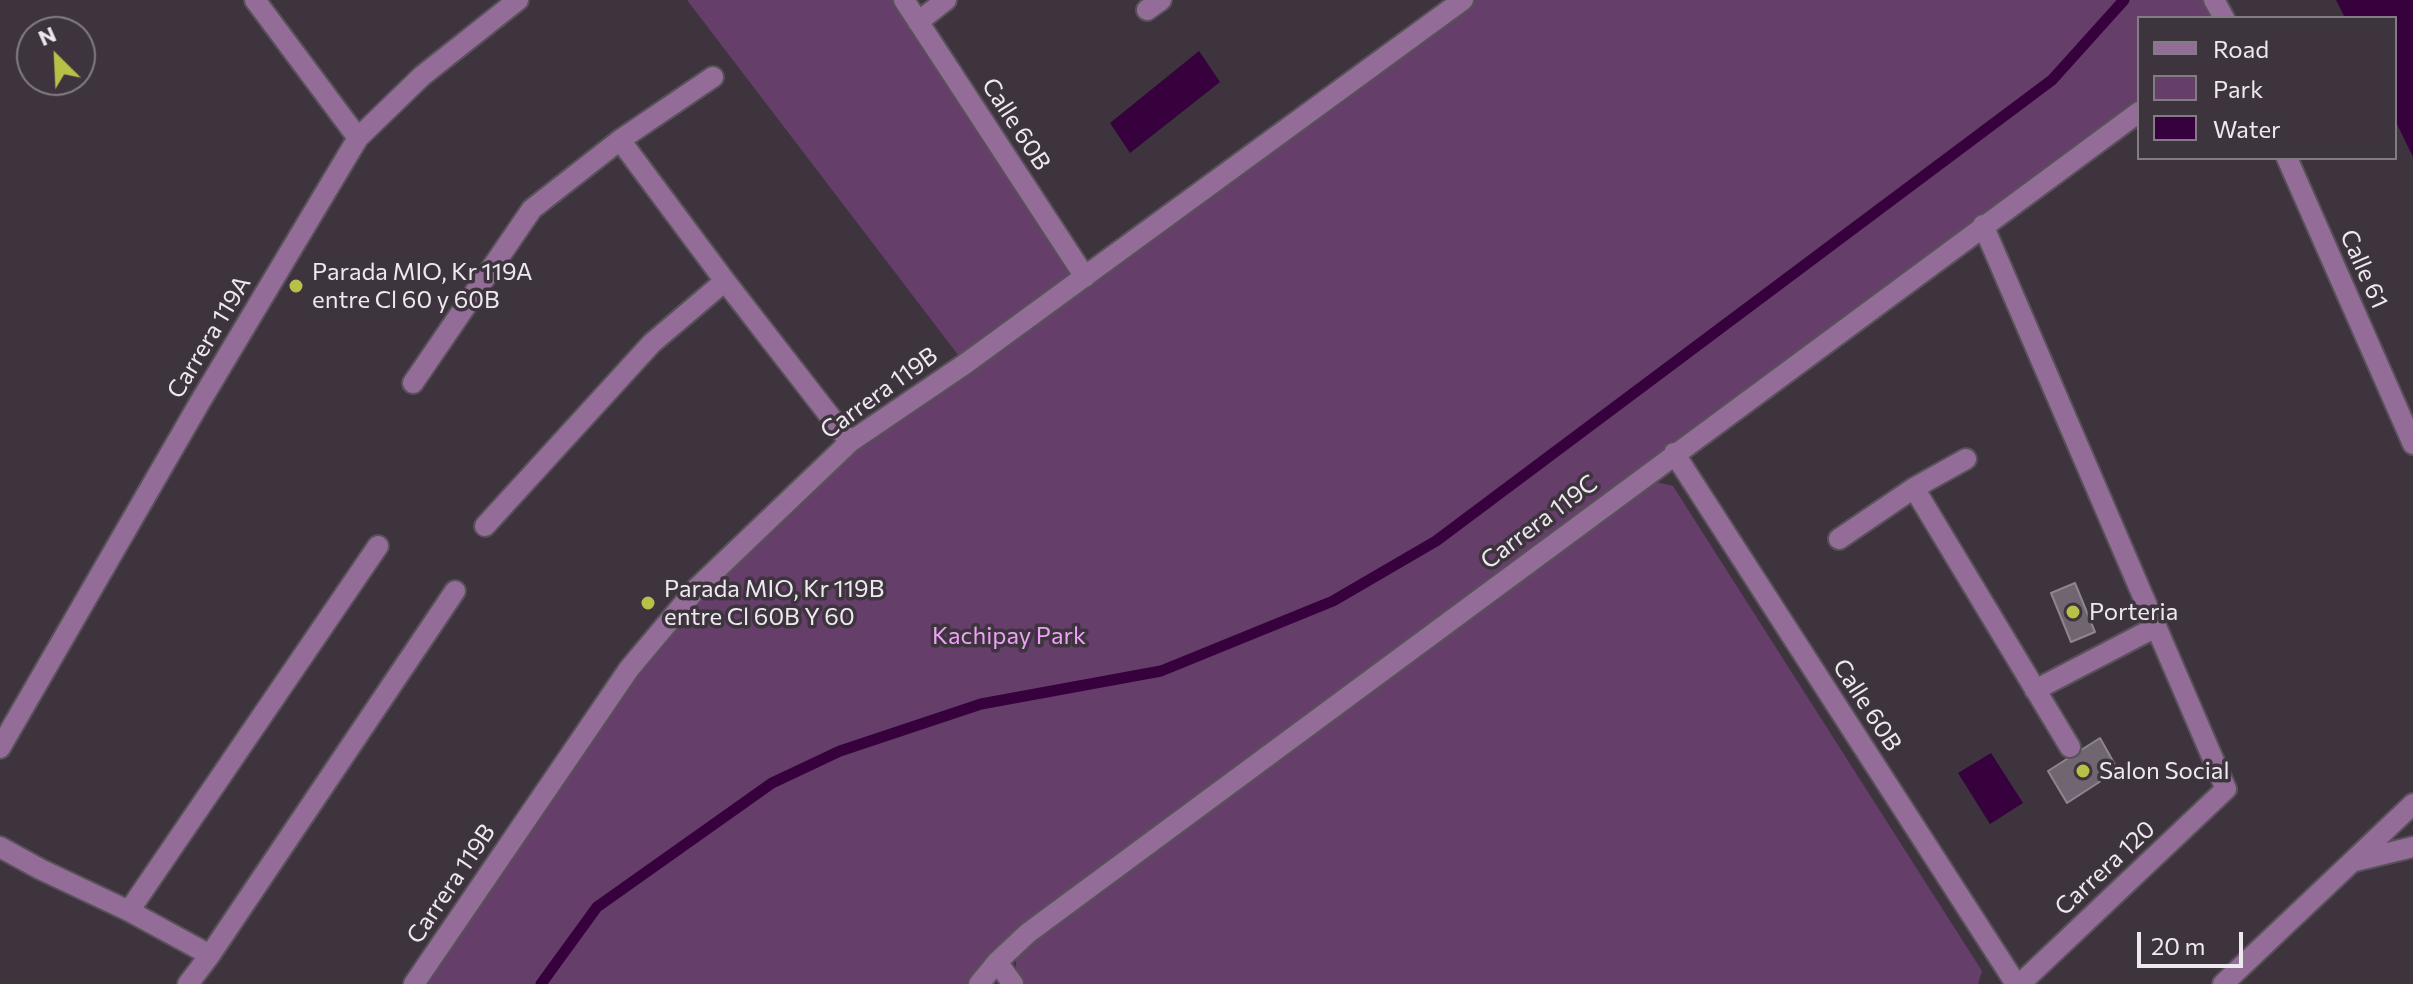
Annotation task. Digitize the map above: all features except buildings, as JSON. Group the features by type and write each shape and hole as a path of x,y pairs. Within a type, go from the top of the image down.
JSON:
{"street":[{"path":"255,0 358,138"},
{"name":"Carrera 119A","path":"0,748 200,402 358,138 422,76 518,0"},
{"name":"Calle 60B","path":"904,0 1085,277"},
{"path":"918,22 946,0"},
{"name":"Carrera 119B","path":"414,984 629,669 697,588 850,442 1085,277 1463,0"},
{"path":"413,383 532,209 620,140 713,77"},
{"name":"Carrera 119C","path":"979,984 1028,933 2137,113"},
{"path":"620,140 850,442"},
{"name":"Calle 61","path":"2288,160 2413,444"},
{"path":"1983,225 2156,627 2035,690"},
{"path":"485,526 652,343 725,281"},
{"name":"Calle 60B","path":"1674,453 2018,984"},
{"path":"1839,539 1914,488 1966,459"},
{"path":"1914,488 2070,747"},
{"path":"129,911 378,546"},
{"path":"188,984 455,591"},
{"name":"Carrera 120","path":"2018,984 2226,789 2156,627"},
{"path":"2223,984 2413,804"},
{"path":"0,847 210,955"},
{"path":"2355,861 2413,847"},
{"path":"997,962 1013,984"}],"green space":[{"name":"Kachipay Park","path":"687,0 904,0 1085,276 1463,0 2214,0 2223,16 2137,16 2137,113 1028,933 979,984 414,984 629,669 850,442 965,364"},
{"path":"1656,482 1673,486 1982,971 1978,984 1024,984 1016,974 1016,954"}],"water":[{"path":"2336,0 2413,0 2413,157 2397,124 2397,16 2344,16"},
{"path":"1199,51 1220,82 1130,153 1110,123"},
{"path":"1991,753 2023,803 1990,824 1958,773"}],"waterway":[{"path":"541,984 597,907 772,783 840,751 981,704 1161,671 1333,601 1436,541 2052,80 2124,0"}],"place":[{"name":"Parada MIO, Kr 119A entre Cl 60 y 60B","path":"296,286"},
{"name":"Parada MIO, Kr 119B entre Cl 60B Y 60","path":"648,603"},
{"name":"Porteria","path":"2073,612"},
{"name":"Salon Social","path":"2083,771"}]}
